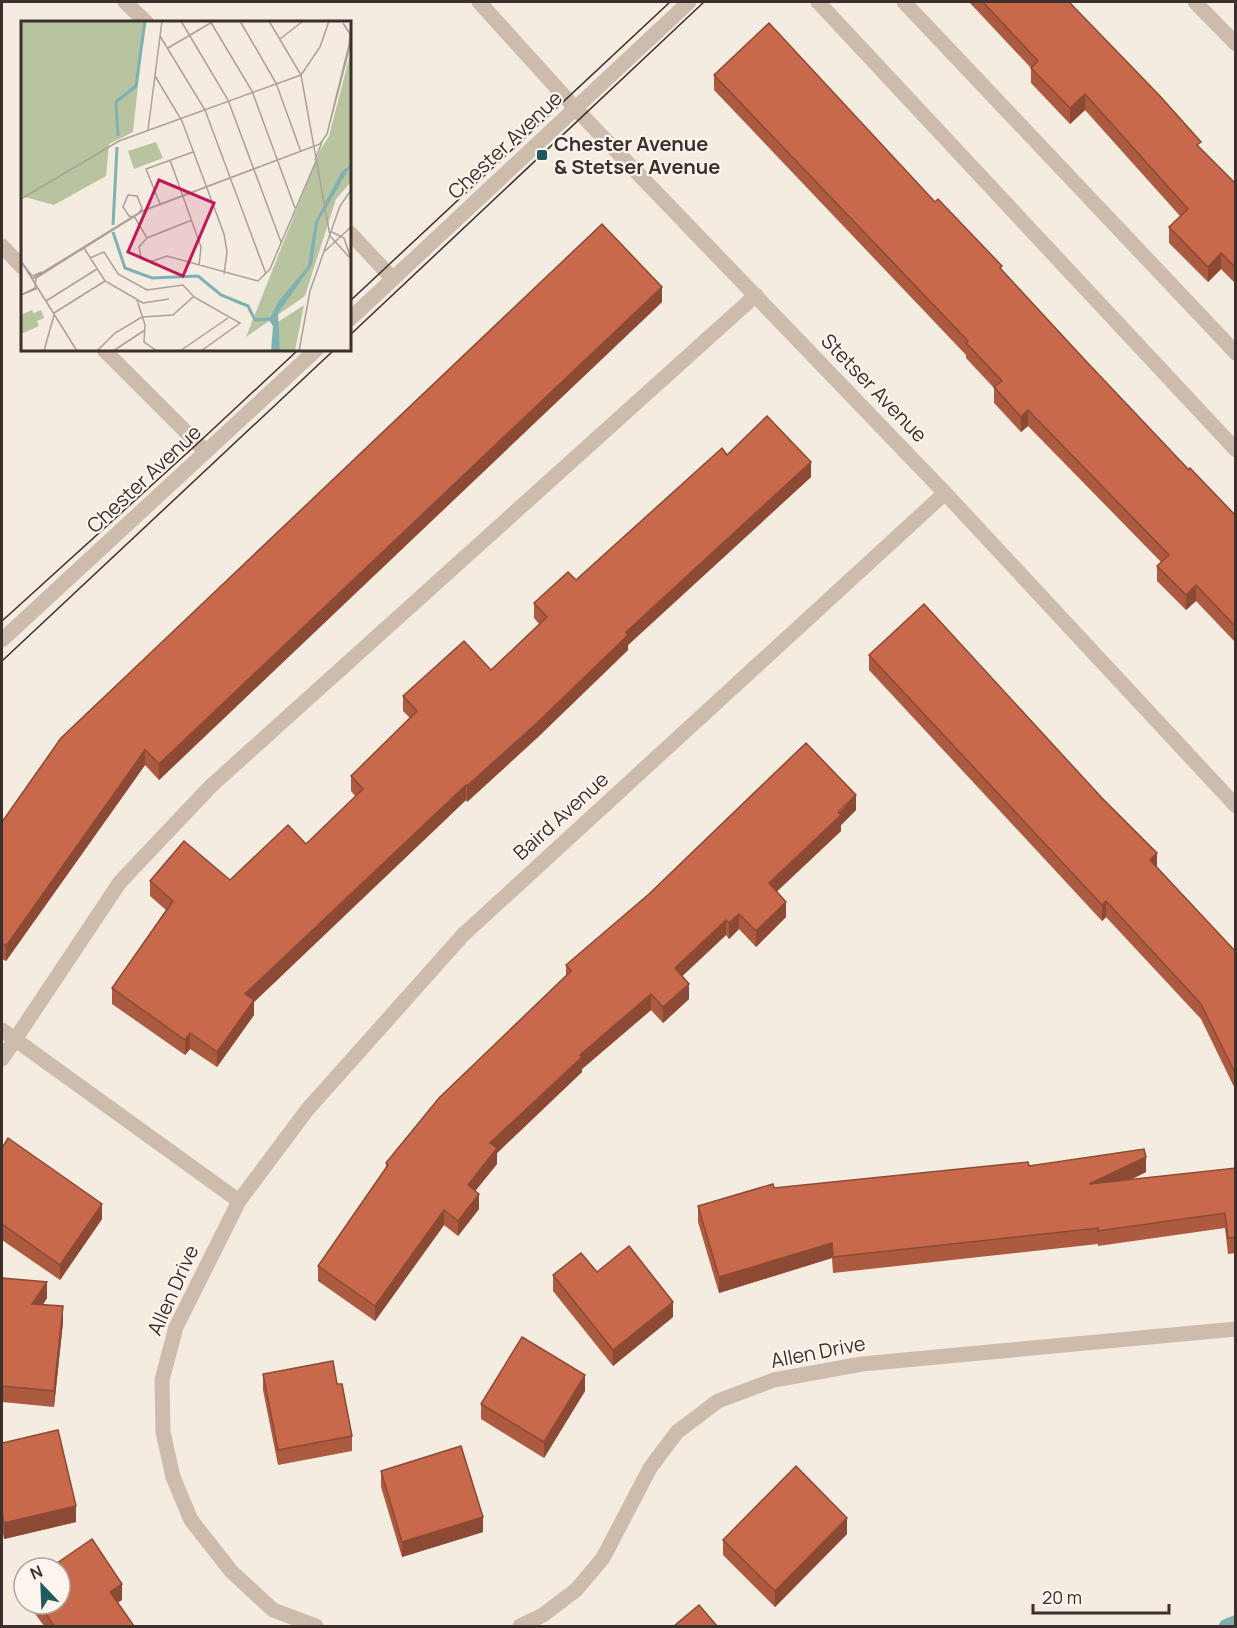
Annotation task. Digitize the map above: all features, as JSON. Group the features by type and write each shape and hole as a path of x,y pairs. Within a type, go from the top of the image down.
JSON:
{"street":[{"path":"125,2 145,21"},
{"name":"Stetser Avenue","path":"479,2 575,108 945,493 1236,806"},
{"name":"Chester Avenue","path":"351,318 689,2"},
{"path":"818,2 1236,450"},
{"path":"904,2 1236,353"},
{"path":"1195,2 1236,44"},
{"path":"351,234 393,279"},
{"path":"2,246 21,266"},
{"path":"2,1059 120,882 211,786 756,295"},
{"path":"105,351 206,451"},
{"name":"Chester Avenue","path":"2,640 315,351"},
{"name":"Baird Avenue","path":"238,1201 307,1110 463,934 945,493"},
{"path":"2,1030 238,1201"},
{"name":"Allen Drive","path":"238,1201 176,1327 162,1380 163,1432 173,1477 191,1520 231,1571 273,1610 316,1626"},
{"name":"Allen Drive","path":"520,1626 543,1615 576,1590 603,1558 650,1468 677,1432 718,1401 774,1380 862,1364 1236,1329"}],"building":[{"path":"983,2 1069,2 1159,95 1201,142 1197,145 1236,184 1236,268 1221,253 1208,267 1169,227 1188,209 1085,94 1070,108 1031,68 1038,61"},
{"path":"769,23 935,202 938,199 1002,266 1000,268 1084,359 1236,516 1236,627 1196,585 1186,595 1157,566 1169,555 1028,410 1021,417 994,387 1002,381 966,343 968,341 714,75"},
{"path":"602,224 662,287 159,764 145,750 6,946 2,943 2,822 61,738"},
{"path":"767,416 811,462 626,632 628,635 538,722 466,785 245,994 254,1000 217,1052 190,1033 185,1040 112,988 173,901 150,881 184,841 230,880 288,825 306,844 363,789 351,776 417,711 403,696 464,641 491,670 547,617 534,603 568,572 576,580 722,448 727,455"},
{"path":"924,604 1101,797 1157,853 1150,860 1236,952 1236,1075 1201,1004 1106,901 1102,905 869,655"},
{"path":"806,743 856,795 838,812 841,815 769,883 786,902 756,931 739,914 729,923 726,920 675,968 689,984 663,1007 651,994 580,1055 582,1057 490,1143 497,1148 468,1185 479,1194 458,1221 444,1210 375,1306 318,1266 388,1165 386,1163 439,1098 571,971 566,965 649,894"},
{"path":"8,1138 102,1204 60,1265 2,1224 2,1148"},
{"path":"1144,1149 1146,1157 1089,1184 1236,1168 1236,1237 1228,1238 1225,1213 1098,1231 1098,1228 833,1257 832,1243 719,1277 698,1206 773,1184 774,1188 1028,1162 1029,1166"},
{"path":"629,1246 673,1302 613,1350 553,1275 581,1253 597,1272"},
{"path":"2,1278 47,1282 32,1304 63,1306 54,1391 2,1386"},
{"path":"522,1337 585,1375 544,1442 481,1404"},
{"path":"333,1361 337,1384 342,1384 352,1436 278,1450 263,1374"},
{"path":"58,1430 76,1506 4,1523 2,1443"},
{"path":"461,1446 483,1517 402,1542 381,1471"},
{"path":"796,1466 847,1518 775,1591 723,1540"},
{"path":"92,1539 122,1584 110,1592 134,1626 54,1626 47,1616 72,1616 72,1556 67,1556"},
{"path":"699,1605 717,1626 674,1626"}],"waterway":[{"path":"1226,1626 1236,1622"}],"tram line":[{"path":"351,300 670,2"},
{"path":"351,334 704,2"},
{"path":"2,621 297,351"},
{"path":"2,661 333,351"}],"place":[{"name":"Chester Avenue & Stetser Avenue","path":"542,155"}]}
